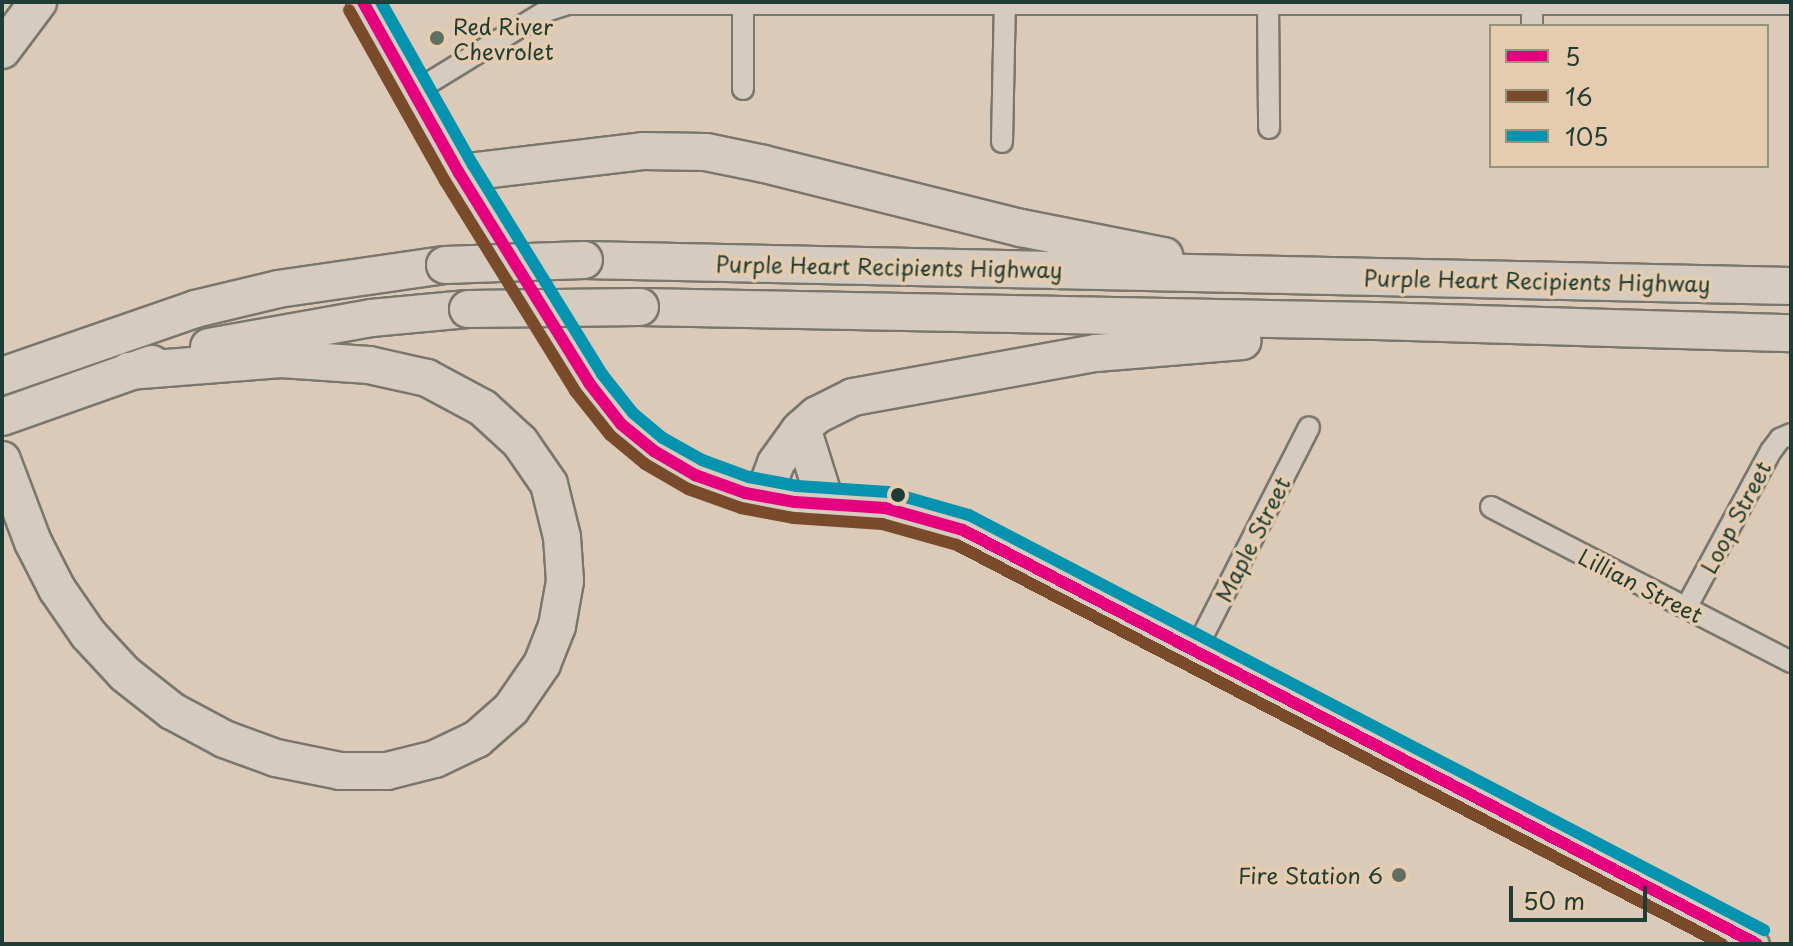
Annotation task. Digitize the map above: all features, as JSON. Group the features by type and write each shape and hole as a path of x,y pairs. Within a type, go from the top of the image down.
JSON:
{"highway":[{"path":"2,23 27,2"},
{"path":"2,50 38,2"},
{"path":"459,173 643,151 706,152 1021,228 1130,247 1232,272"},
{"name":"Purple Heart Recipients Highway","path":"2,376 195,309 278,289 445,265 584,260 1791,286"},
{"path":"1631,283 1791,270"},
{"name":"Purple Heart Recipients Highway","path":"2,417 60,394 196,351 295,330 397,315 468,309 640,307 1375,321 1791,333"},
{"path":"763,497 776,463 802,428 830,407 881,389 1117,350 1249,340 1375,321"},
{"path":"2,460 33,542 57,589 88,634 125,674 172,711 224,739 276,758 340,771 387,771 435,759 477,739 511,709 542,664 557,626 565,581 562,537 549,484 520,442 483,408 427,378 353,363 281,359 128,371"},
{"path":"802,428 826,504"}],"main road":[{"path":"363,2 459,173 582,373 621,424 695,475 763,497"}],"street":[{"path":"414,92 556,6 743,2 1791,4"},
{"path":"743,2 743,89"},
{"path":"1532,2 1532,24"},
{"path":"1002,142 1005,3"},
{"path":"1268,3 1269,128"},
{"name":"Maple Street","path":"1195,651 1309,427"},
{"name":"Loop Street","path":"1686,608 1771,451 1780,439 1791,434"},
{"path":"763,497 885,508 963,530 1757,944"},
{"name":"Lillian Street","path":"1491,507 1791,662"}],"transit line":[{"name":"5","path":"363,2 459,173 589,383 621,424 654,451 695,475 745,493 795,502 885,508 963,530 1757,944"},
{"name":"105","path":"381,2 473,165 602,374 633,413 663,438 702,460 749,477 797,486 888,492 969,515 1764,930"},
{"name":"16","path":"349,10 445,181 575,391 610,435 645,464 688,489 741,508 794,518 882,524 957,545 1722,944"}],"place":[{"name":"Red River Chevrolet","path":"437,38"},
{"name":"Fire Station 6","path":"1399,875"}]}
